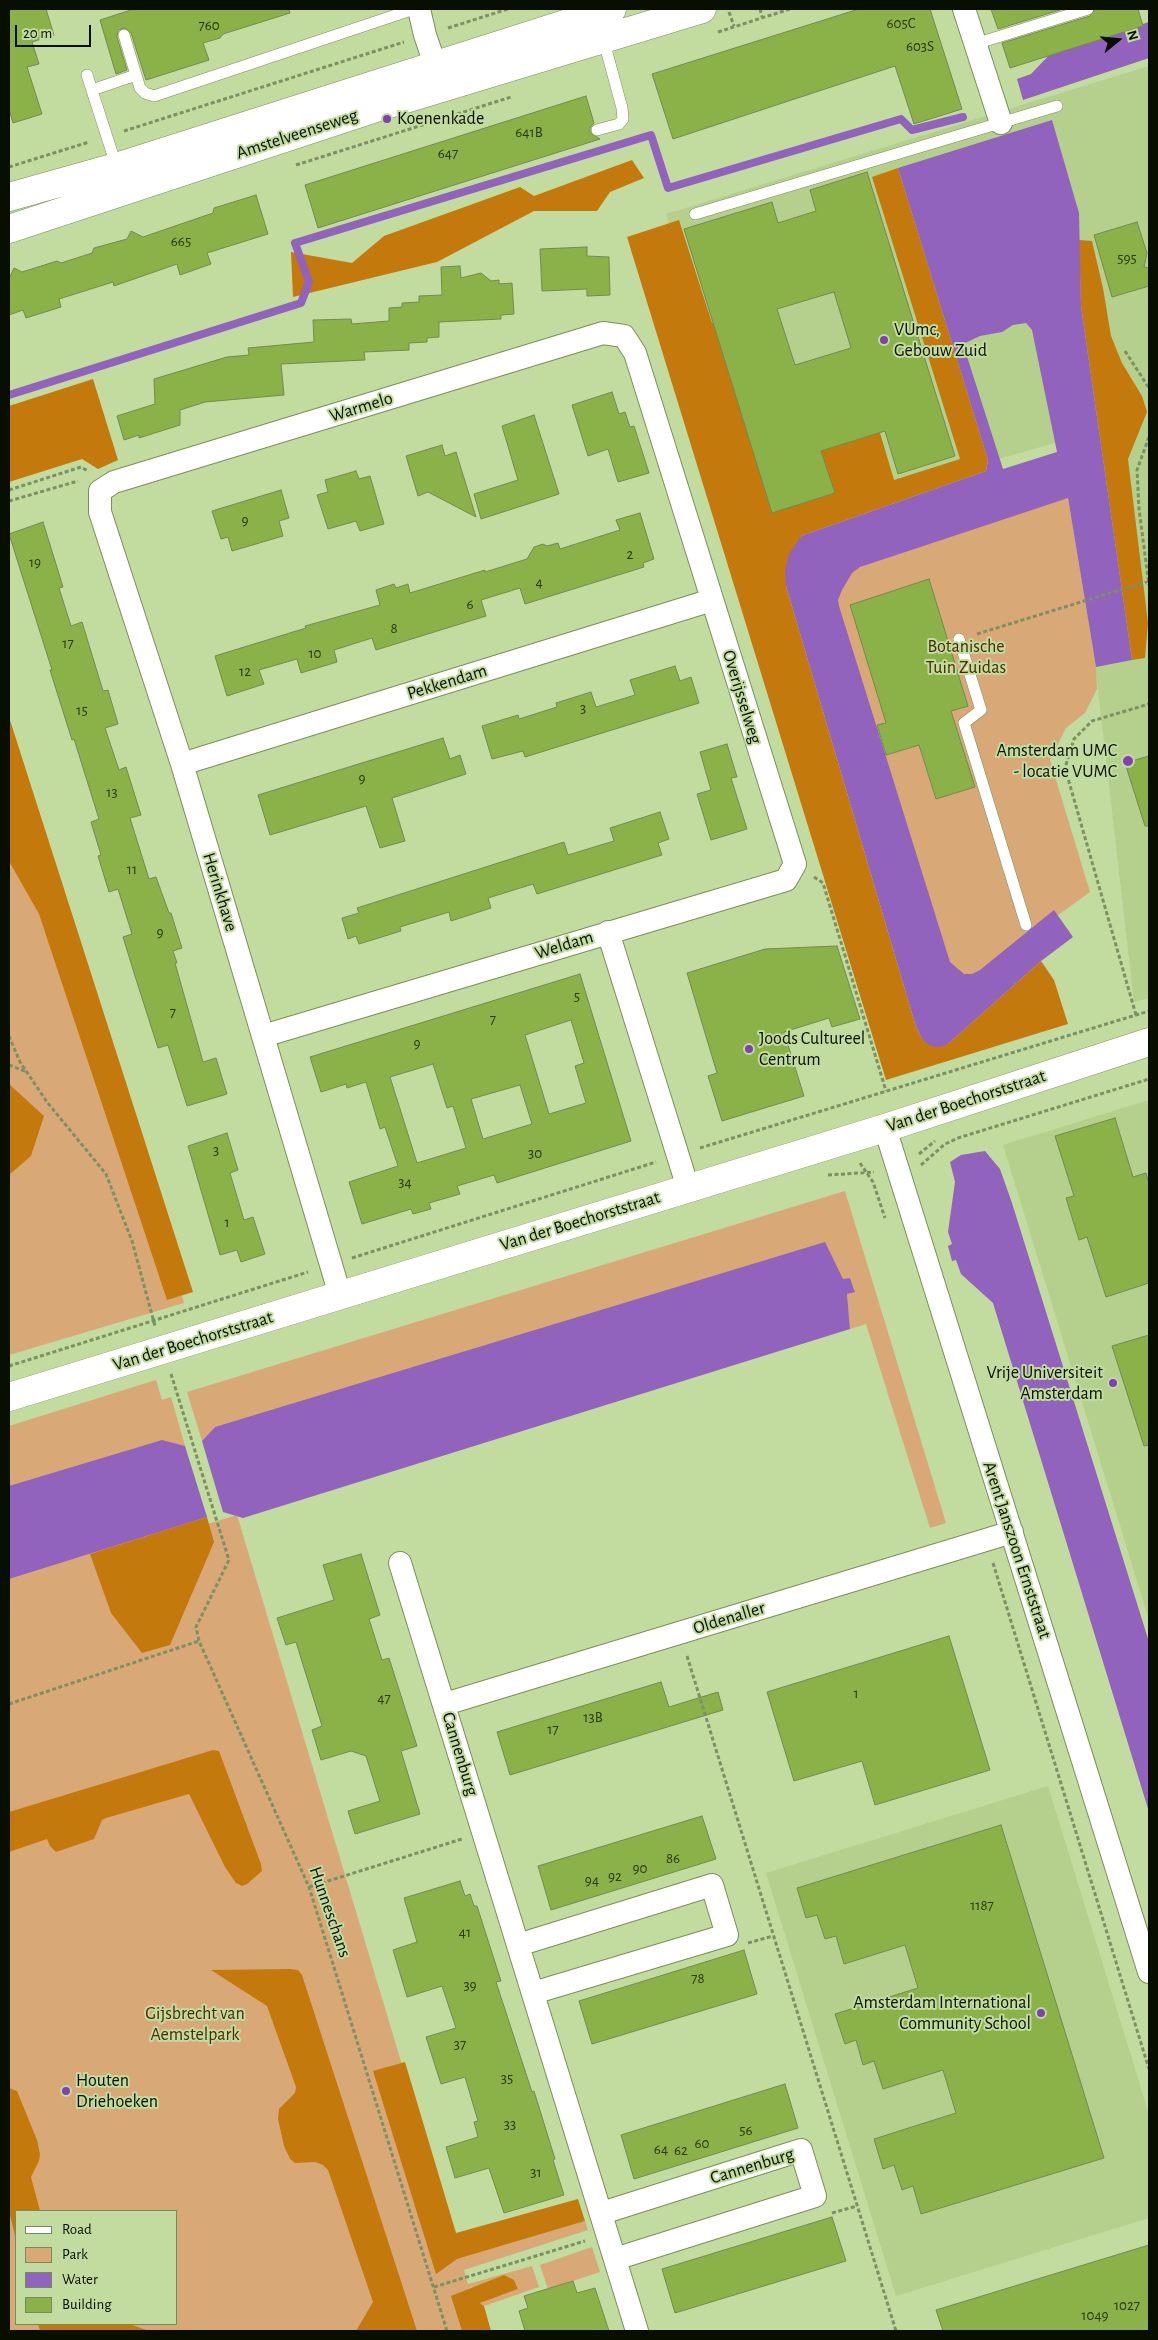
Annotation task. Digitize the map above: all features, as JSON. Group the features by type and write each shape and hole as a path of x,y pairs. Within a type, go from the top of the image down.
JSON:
{"street":[{"path":"419,9 425,35 439,76"},
{"name":"Amstelveenseweg","path":"9,229 121,179 439,76 612,9"},
{"name":"Amstelveenseweg","path":"439,76 603,38 702,9"},
{"path":"964,9 1001,123"},
{"name":"Amstelveenseweg","path":"9,197 121,179"},
{"name":"Warmelo","path":"95,481 114,482 603,333 624,336"},
{"name":"Overijsselweg","path":"624,336 635,353 795,864"},
{"name":"Herinkhave","path":"95,481 100,512 182,764 340,1295"},
{"name":"Pekkendam","path":"182,764 712,600"},
{"path":"608,932 786,880 795,864"},
{"name":"Weldam","path":"263,1036 608,932 688,1188"},
{"name":"Van der Boechorststraat","path":"9,1397 885,1128 1149,1042"},
{"name":"Arent Janszoon Ernststraat","path":"885,1128 1149,1972"},
{"name":"Oldenaller","path":"445,1704 1012,1532"},
{"name":"Cannenburg","path":"400,1563 637,2331"},
{"path":"518,1945 712,1885 727,1935 533,1993"},
{"name":"Cannenburg","path":"605,2223 801,2150 815,2196 615,2259"}],"lane":[{"path":"124,35 140,88 145,93 154,96 414,9"},
{"path":"975,44 1088,9"},
{"path":"597,130 619,124 623,119 622,108 603,38"},
{"path":"87,75 121,179"},
{"path":"92,90 136,75"},
{"path":"695,214 1058,106"},
{"path":"959,639 980,710 964,723 1026,925"}],"path":[{"path":"9,167 508,9"},
{"path":"728,9 734,26"},
{"path":"760,9 762,17"},
{"path":"715,32 790,9"},
{"path":"289,167 519,95"},
{"path":"1125,351 1149,388"},
{"path":"1149,437 1137,470 1139,509 1149,586"},
{"path":"9,490 81,467 95,481"},
{"path":"9,501 79,480 95,481"},
{"path":"959,639 1149,581"},
{"path":"1136,1015 1065,768 1074,738 1092,722 1149,704"},
{"path":"795,864 823,884 886,1091"},
{"path":"9,1366 678,1155 1149,1011"},
{"name":"Hunneschans","path":"9,1036 20,1062 47,1102 106,1174 132,1241 162,1350 194,1444 229,1560 196,1627 199,1641 309,1888 447,2331"},
{"path":"9,1065 28,1073"},
{"path":"873,1182 923,1164 945,1144 958,1138 1149,1079"},
{"path":"868,1173 887,1223"},
{"path":"986,1540 1149,2069"},
{"path":"680,1634 896,2331"},
{"path":"9,1704 199,1641"},
{"path":"309,1888 484,1832"},
{"path":"433,2287 605,2223"}],"shaded area":[{"name":"Amsterdam UMC - locatie VUMC","path":"1149,66 1149,998 1134,1002 1069,439 765,525 666,214"},
{"path":"632,160 644,178 610,192 597,211 534,211 437,262 293,297 291,252 352,263 384,236 520,187 534,196"},
{"path":"898,168 988,460 986,471 801,536 786,586 916,1027 922,1039 948,1044 1041,961 1054,980 1068,1024 886,1080 627,237 679,220 712,323 734,317 818,445 878,426 894,480 960,459 872,177"},
{"path":"1079,240 1092,241 1103,288 1111,336 1122,363 1142,396 1147,412 1128,459 1148,623 1145,658 1132,660 1081,306"},
{"path":"93,379 118,460 98,469 82,459 9,482 9,406"},
{"path":"9,717 193,1292 167,1300 39,914 9,861"},
{"path":"9,1084 44,1116 31,1156 9,1175"},
{"name":"Vrije Universiteit Amsterdam","path":"1149,1100 1149,1620 1003,1145"},
{"path":"207,1517 214,1542 170,1645 142,1653 111,1613 90,1554"},
{"path":"213,1750 219,1751 261,1864 262,1871 247,1884 242,1886 236,1883 225,1867 189,1794 106,1818 102,1820 94,1839 56,1852 50,1846 47,1839 9,1852 9,1812"},
{"name":"Amsterdam International Community School","path":"1048,1786 1149,2114 1149,2218 896,2296 766,1873"},
{"path":"211,1970 298,1970 302,1975 417,2331 356,2331 373,2302 328,2170 323,2165 315,2162 295,2163 290,2159 284,2146 278,2119 279,2109 295,2093 296,2087 267,2006"},
{"path":"405,2062 456,2233 578,2199 585,2221 457,2259 436,2274 373,2071"},
{"path":"9,2088 17,2091 37,2140 40,2154 39,2161 31,2177 40,2210 15,2210 15,2236 9,2211"},
{"path":"504,2275 514,2280 518,2289 480,2303 484,2306 491,2331 462,2331 451,2296"},
{"path":"38,2325 133,2325 146,2330 40,2331"}],"green space":[{"name":"Botanische Tuin Zuidas","path":"1068,498 1096,667 1097,689 1085,713 1066,728 1050,760 1090,892 1036,931 975,999 938,983 814,578"},
{"path":"9,720 184,1303 9,1355"},
{"path":"845,1191 946,1523 930,1528 866,1324 850,1329 847,1294 855,1291 850,1278 215,1427 202,1441 187,1392"},
{"name":"Gijsbrecht van Aemstelpark","path":"156,1380 162,1400 171,1397 185,1446 175,1444 201,1526 237,1515 460,2258 585,2221 588,2230 464,2270 468,2284 532,2266 539,2287 484,2306 480,2303 518,2289 514,2280 469,2288 482,2331 9,2331 9,1426"},
{"path":"592,2247 600,2272 548,2289 540,2265"}],"water":[{"path":"1149,22 1149,58 1023,100 1017,79 1031,74 1053,51"},
{"path":"1052,120 1079,213 1081,306 1132,660 1096,667 1068,498 860,567 852,573 842,590 838,600 839,606 950,962 964,974 972,974 980,970 1054,910 1073,937 1041,961 948,1044 940,1047 930,1046 922,1039 916,1027 786,586 785,571 789,554 801,536 986,471 988,460 898,168","holes":["1026,323 1032,330 1057,452 1003,469 963,344 980,336 1002,332 1013,325"]},
{"path":"985,1151 1000,1169 1012,1203 1149,1642 1149,1812 993,1303 961,1274 956,1260 952,1261 948,1246 952,1244 948,1232 955,1182 950,1162 961,1155"},
{"path":"825,1242 843,1279 850,1278 855,1292 847,1294 850,1329 243,1518 223,1512 202,1441 215,1427"},
{"path":"162,1440 185,1446 207,1517 9,1579 9,1486"}],"building":[{"path":"9,9 46,9 54,35 32,42 39,64 27,67 42,114 13,123 9,109"},
{"path":"134,9 289,9 290,13 223,34 220,38 203,43 209,60 146,80 131,33 125,28 118,30 117,37 127,70 116,74 100,20"},
{"path":"859,9 930,9 962,109 914,124 895,66 673,139 652,74"},
{"path":"991,9 1063,9 998,29"},
{"path":"1095,9 1138,9 1143,26 1010,68 1002,43 1090,16"},
{"path":"586,96 594,123 590,128 590,132 600,139 318,228 305,185"},
{"name":"VUmc, Gebouw Zuid","path":"867,172 955,456 898,474 885,431 821,451 835,493 772,513 684,229 772,202 778,223 816,211 810,190","holes":["834,292 851,348 795,365 777,309"]},
{"path":"256,195 268,234 207,253 211,264 180,275 177,264 114,286 113,282 59,299 61,307 26,318 23,310 9,315 9,279 14,268 22,272 57,261 61,263 92,253 94,248 127,239 131,231 143,237 213,213 214,208"},
{"path":"1137,222 1147,253 1144,267 1149,268 1149,286 1112,297 1094,235"},
{"path":"587,247 587,256 609,257 610,295 587,296 587,289 542,291 540,249"},
{"path":"460,266 461,278 481,273 491,281 499,280 499,284 512,283 514,314 501,315 501,319 439,322 439,337 427,338 427,342 409,343 409,350 364,352 365,360 281,364 284,395 205,402 180,410 180,425 139,438 139,435 124,440 117,416 155,404 154,379 227,357 249,355 248,348 314,342 313,320 351,319 352,324 389,321 389,308 402,307 402,303 419,302 419,296 442,295 441,267"},
{"path":"612,392 619,414 625,412 630,427 634,426 649,473 618,482 608,449 588,456 572,405"},
{"path":"534,415 559,494 481,519 474,494 518,480 502,426"},
{"path":"442,445 445,456 456,452 476,517 428,492 418,496 406,456"},
{"path":"356,471 359,479 370,476 384,524 360,531 356,521 328,529 317,495 328,492 325,480"},
{"path":"281,490 289,518 279,521 283,536 232,551 228,537 221,539 212,511"},
{"path":"640,513 654,559 643,563 644,567 525,604 520,588 481,600 486,616 376,650 372,638 334,650 337,662 301,673 297,659 259,670 264,684 227,696 215,656 306,628 305,626 380,605 376,590 394,584 396,588 408,584 410,593 485,570 485,572 527,559 534,547 543,544 547,546 558,543 560,549 620,530 616,520"},
{"path":"43,522 63,587 59,588 71,626 82,622 103,691 108,690 118,724 105,728 119,770 126,767 141,815 130,818 149,879 156,877 169,913 171,913 182,948 173,951 177,963 175,963 203,1062 216,1058 227,1094 187,1106 168,1045 158,1048 135,976 123,937 132,934 118,889 109,892 98,856 101,855 91,822 99,819 74,739 72,740 9,534"},
{"path":"929,579 968,706 951,711 975,787 936,799 919,745 886,755 877,725 886,723 850,605"},
{"path":"675,666 680,681 691,677 699,703 525,757 523,751 492,759 482,726 518,715 519,719 557,707 556,703 591,692 596,707 635,695 630,680"},
{"path":"443,738 450,759 460,755 466,774 392,798 405,841 380,848 366,806 270,835 258,795"},
{"path":"727,744 737,777 731,778 747,829 711,840 697,794 711,790 700,752"},
{"path":"1149,756 1149,826 1145,826 1125,763"},
{"path":"660,812 669,839 658,843 662,855 537,894 533,884 488,898 491,908 451,921 449,912 400,927 401,931 359,944 356,936 348,939 342,918 359,913 357,908 564,842 568,855 614,841 610,828"},
{"name":"Joods Cultureel Centrum","path":"837,946 860,1019 832,1027 829,1018 784,1032 804,1096 722,1121 708,1076 717,1073 687,973 765,949"},
{"path":"580,974 631,1141 497,1183 494,1175 457,1186 460,1194 429,1203 431,1209 413,1214 411,1209 362,1224 349,1182 398,1166 385,1127 380,1129 366,1082 347,1088 346,1084 321,1092 310,1057","holes":["571,1020 584,1063 575,1066 586,1103 549,1114 525,1035","433,1064 447,1108 453,1106 466,1148 417,1163 390,1077","520,1085 532,1124 483,1139 471,1099"]},
{"path":"1115,1118 1133,1177 1146,1173 1149,1184 1149,1283 1106,1297 1087,1237 1079,1240 1066,1198 1074,1196 1055,1136"},
{"path":"227,1133 238,1170 230,1173 244,1220 253,1217 265,1254 241,1262 237,1250 220,1255 188,1146"},
{"path":"1149,1335 1149,1445 1144,1446 1112,1346"},
{"path":"361,1554 380,1615 369,1619 382,1660 389,1658 417,1746 401,1751 420,1814 355,1834 348,1811 380,1801 366,1756 351,1751 321,1760 312,1730 322,1726 296,1642 286,1645 277,1618 334,1600 323,1565"},
{"path":"949,1636 990,1770 875,1805 862,1761 794,1781 767,1692"},
{"path":"661,1682 669,1707 718,1692 723,1710 510,1775 497,1732"},
{"path":"702,1816 716,1859 551,1910 538,1866"},
{"path":"1001,1825 1104,2158 921,2214 913,2186 902,2190 894,2165 883,2169 874,2139 956,2113 943,2070 883,2089 874,2061 863,2065 856,2040 845,2044 835,2014 918,1988 905,1945 844,1964 836,1936 825,1939 817,1915 806,1918 797,1888"},
{"path":"460,1881 465,1896 470,1894 474,1906 477,1906 501,1981 496,1982 532,2092 534,2091 564,2195 504,2213 489,2168 455,2178 446,2147 478,2137 474,2122 478,2121 465,2077 441,2084 426,2037 456,2028 442,1986 407,1997 393,1950 417,1942 404,1898"},
{"path":"744,1950 757,1994 592,2044 579,2001"},
{"path":"785,2084 798,2128 634,2179 621,2135"},
{"path":"832,2217 846,2261 675,2313 662,2269"},
{"path":"1149,2245 1149,2331 943,2331 936,2310"},
{"path":"573,2281 577,2293 595,2288 609,2331 525,2331 519,2311 528,2308 524,2296"}],"waterway":[{"path":"9,395 301,303 309,282 295,243 651,135 668,188 901,119 912,130 963,117"}],"place":[{"name":"Koenenkade","path":"387,119"},
{"name":"VUmc, Gebouw Zuid","path":"884,340"},
{"name":"Amsterdam UMC - locatie VUMC","path":"1128,761"},
{"name":"Joods Cultureel Centrum","path":"749,1049"},
{"name":"Vrije Universiteit Amsterdam","path":"1113,1383"},
{"name":"Amsterdam International Community School","path":"1041,2013"},
{"name":"Houten Driehoeken","path":"66,2091"}]}
